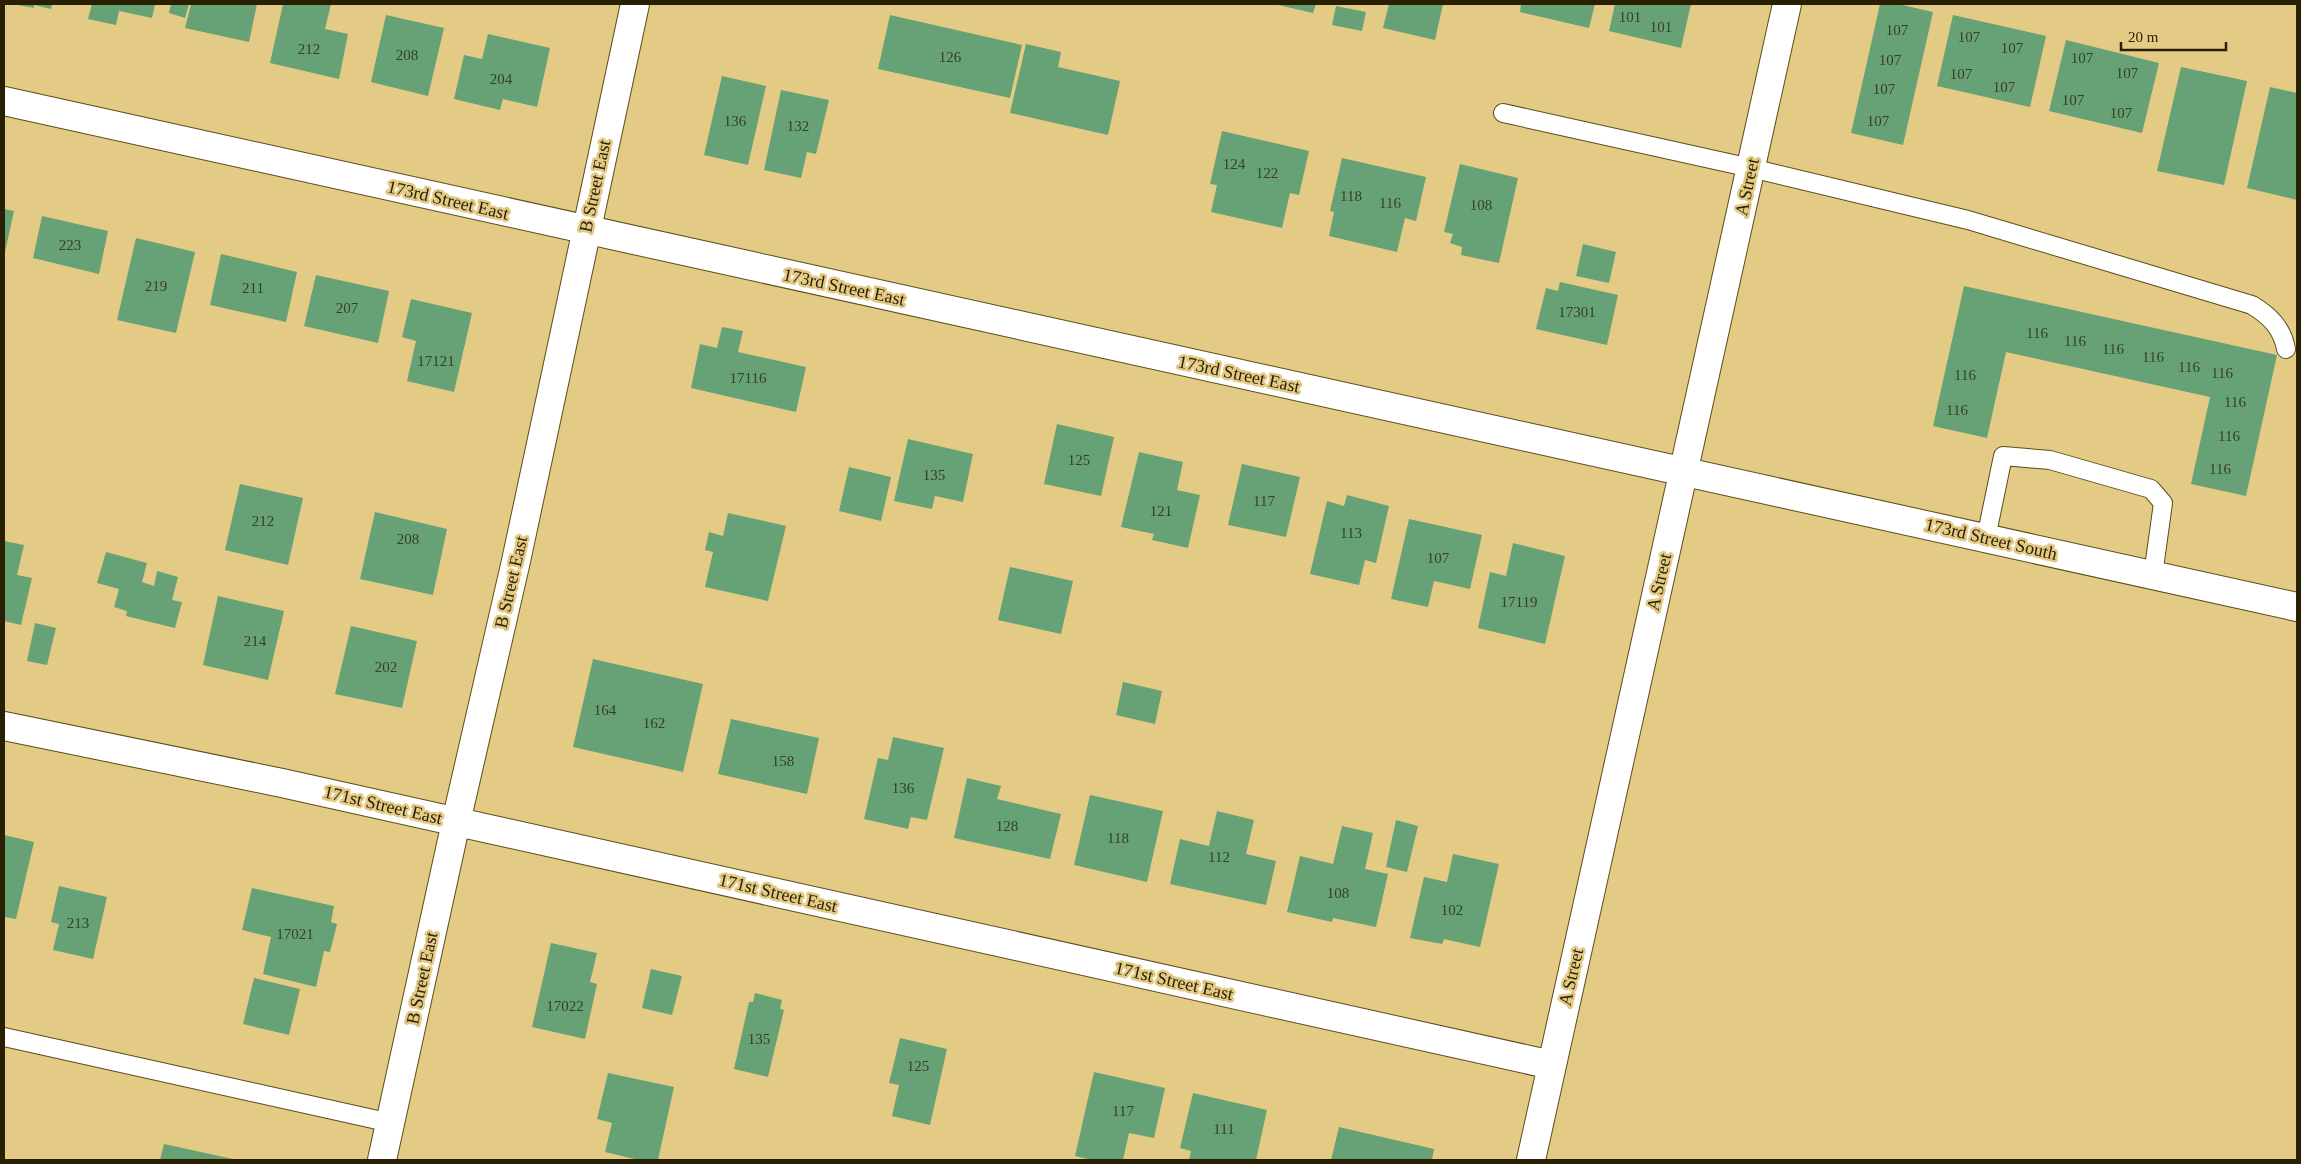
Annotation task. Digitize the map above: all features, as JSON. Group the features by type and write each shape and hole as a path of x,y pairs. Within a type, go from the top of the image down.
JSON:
{"street":[{"name":"B Street East","path":"382,1160 456,822 516,562 585,230 635,4"},
{"name":"A Street","path":"1531,1160 1787,4"},
{"name":"173rd Street East","path":"4,101 1684,471"},
{"name":"173rd Street South","path":"1684,471 2297,607"},
{"name":"171st Street East","path":"4,726 282,783 1552,1065"}],"lane":[{"path":"1503,114 1751,168 1968,220 2252,305 2269,316 2283,336 2286,349"},
{"path":"1986,538 2003,456 2050,460 2151,489 2163,503 2153,575"},
{"path":"4,1037 390,1124"}],"building":[{"path":"52,4 51,9 34,5 34,8 18,5"},
{"path":"92,4 155,4 152,18 119,11 116,25 88,19"},
{"path":"171,4 189,4 185,18 169,13"},
{"path":"191,4 257,4 249,42 185,28"},
{"path":"283,4 331,4 325,29 348,34 339,79 270,63"},
{"path":"1274,4 1316,4 1313,13"},
{"path":"1389,4 1443,4 1435,40 1383,28"},
{"path":"1521,4 1595,4 1589,28 1520,12"},
{"path":"1615,4 1691,4 1681,48 1609,31"},
{"path":"1880,4 1898,4 1933,12 1903,145 1851,133"},
{"path":"1336,6 1366,12 1362,31 1332,25"},
{"path":"386,15 444,28 428,96 371,82"},
{"path":"890,15 1022,45 1010,98 878,69"},
{"path":"1953,15 2046,36 2030,107 1937,86"},
{"path":"488,34 550,48 537,107 503,99 500,110 454,99 464,55 482,59"},
{"path":"2066,40 2159,63 2142,133 2049,111"},
{"path":"1026,44 1061,52 1058,67 1120,81 1108,135 1010,113"},
{"path":"2181,67 2247,81 2224,185 2157,171"},
{"path":"722,76 766,86 748,165 704,155"},
{"path":"2270,87 2297,93 2297,200 2247,188"},
{"path":"781,90 829,100 816,154 807,152 801,178 764,170"},
{"path":"1222,131 1309,151 1299,195 1290,193 1282,228 1211,212 1217,185 1210,184"},
{"path":"1342,158 1426,177 1416,221 1405,218 1397,252 1329,236 1334,212 1330,211"},
{"path":"1460,164 1518,178 1499,263 1461,255 1462,247 1450,243 1453,234 1444,232"},
{"path":"4,209 14,211 5,252 4,252"},
{"path":"42,216 108,231 99,274 33,258"},
{"path":"136,238 195,252 176,333 117,320"},
{"path":"1583,244 1616,252 1609,283 1576,276"},
{"path":"221,254 297,272 286,322 210,305"},
{"path":"316,275 389,291 378,343 304,326"},
{"path":"1560,282 1618,295 1607,345 1536,329 1546,288 1558,291"},
{"path":"1964,286 2277,355 2246,496 2191,484 2210,397 2006,352 1987,438 1933,426"},
{"path":"411,299 472,313 454,392 407,381 416,341 402,337"},
{"path":"722,327 743,331 738,352 806,367 796,412 691,388 700,344 717,348"},
{"path":"1057,424 1114,437 1101,496 1044,484"},
{"path":"908,439 973,454 963,502 935,496 932,509 894,501"},
{"path":"1139,452 1183,462 1177,490 1200,495 1188,548 1152,540 1154,534 1121,527"},
{"path":"1242,464 1300,477 1286,537 1228,525"},
{"path":"849,467 891,477 881,521 839,511"},
{"path":"240,484 303,498 288,565 225,550"},
{"path":"1347,495 1389,506 1376,563 1365,560 1359,585 1310,574 1327,501 1344,506"},
{"path":"375,512 447,529 433,595 360,579"},
{"path":"728,513 786,526 768,601 705,587 713,552 705,550 709,532 723,536"},
{"path":"1409,519 1482,535 1470,589 1434,581 1428,607 1391,599"},
{"path":"4,541 24,545 17,575 32,578 21,625 4,621"},
{"path":"1513,543 1565,556 1545,644 1478,628 1490,572 1506,576"},
{"path":"106,552 147,563 142,582 154,586 157,571 178,577 172,600 182,602 175,628 126,616 127,611 114,607 119,589 97,583"},
{"path":"1010,567 1073,581 1061,634 998,620"},
{"path":"218,596 284,611 268,680 203,665"},
{"path":"35,623 56,628 47,665 27,661"},
{"path":"351,626 417,641 402,708 335,694"},
{"path":"593,659 703,684 683,772 573,747"},
{"path":"1123,682 1162,691 1155,724 1116,715"},
{"path":"731,719 819,738 807,794 718,774"},
{"path":"893,737 944,748 927,820 911,817 908,829 864,819 878,758 888,760"},
{"path":"967,778 1001,786 997,799 1061,814 1050,859 954,838"},
{"path":"1090,795 1163,811 1147,882 1074,865"},
{"path":"1217,811 1254,820 1246,854 1276,861 1266,905 1170,884 1180,839 1209,846"},
{"path":"1396,820 1418,826 1407,872 1386,867"},
{"path":"1342,826 1373,833 1365,869 1388,874 1376,927 1333,918 1332,922 1287,912 1300,856 1333,864"},
{"path":"4,835 34,842 16,919 4,917"},
{"path":"1453,854 1499,864 1480,947 1444,939 1442,944 1410,938 1424,877 1447,882"},
{"path":"59,886 107,897 93,959 53,950 59,924 51,922"},
{"path":"252,888 334,906 331,922 337,924 330,952 324,951 316,987 263,974 271,937 242,930"},
{"path":"551,943 597,953 590,982 597,984 585,1039 532,1027"},
{"path":"651,969 682,976 672,1015 642,1008"},
{"path":"254,978 300,989 289,1035 243,1024"},
{"path":"755,993 782,1000 780,1009 784,1010 768,1077 734,1069 749,1002 753,1002"},
{"path":"900,1038 947,1049 930,1125 892,1116 899,1085 889,1083"},
{"path":"1094,1072 1165,1088 1154,1138 1129,1133 1123,1160 1092,1160 1075,1156"},
{"path":"608,1073 674,1087 658,1160 639,1160 605,1152 612,1123 597,1119"},
{"path":"1193,1093 1267,1110 1256,1160 1189,1160 1191,1151 1180,1148"},
{"path":"1339,1127 1434,1149 1432,1160 1331,1160"},
{"path":"164,1144 233,1159 233,1160 160,1160"}]}
